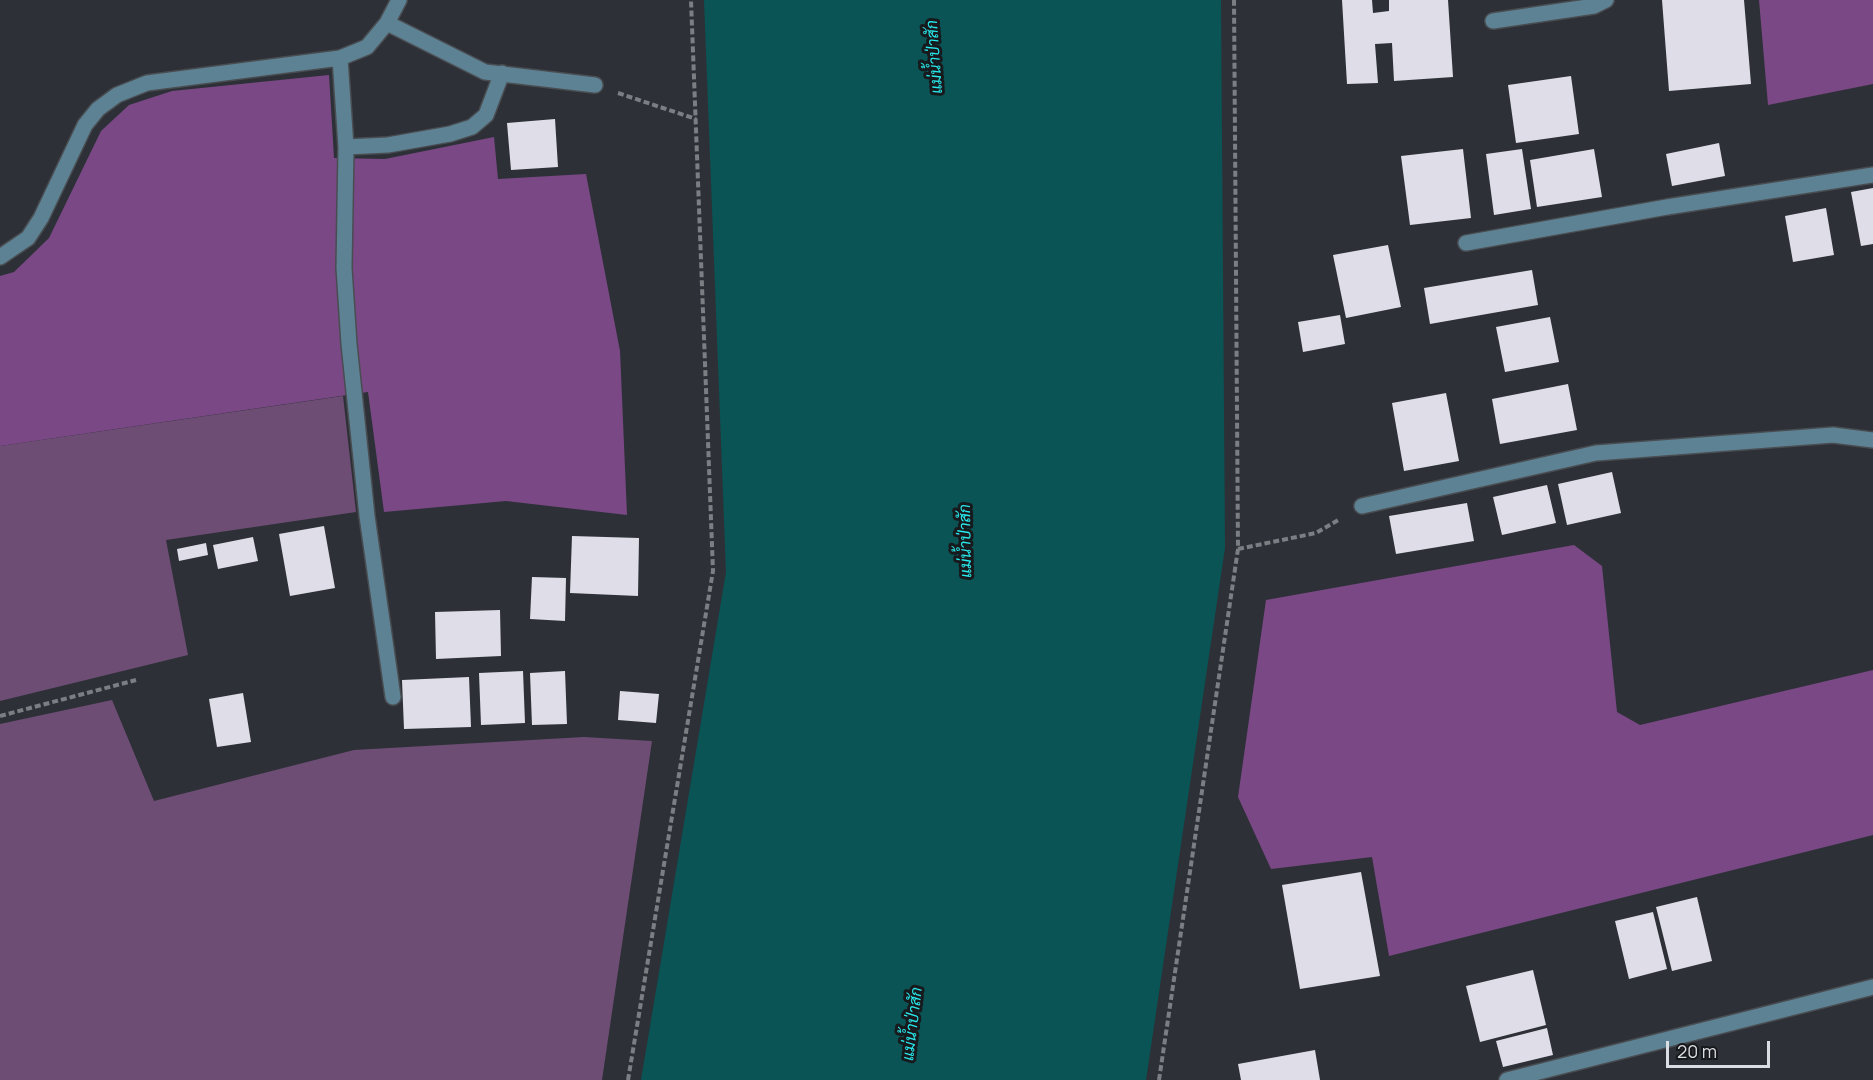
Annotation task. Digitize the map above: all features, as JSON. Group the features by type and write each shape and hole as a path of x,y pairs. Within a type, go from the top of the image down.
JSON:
{"street":[{"path":"0,257 28,238 41,218 85,124 98,109 117,95 147,83 340,58 367,47 387,23 399,0"},
{"path":"1493,21 1600,3"},
{"path":"387,23 485,72 595,85"},
{"path":"340,58 346,147 344,268 349,344 367,516 393,697"},
{"path":"346,147 387,145 450,134 472,127 486,115 502,74"},
{"path":"1466,243 1667,207 1873,175"},
{"path":"1362,506 1596,453 1833,435 1873,440"},
{"path":"1507,1080 1873,987"}],"path":[{"path":"628,1080 713,571 691,0"},
{"path":"1159,1080 1238,549 1234,0"},
{"path":"595,85 696,119"},
{"path":"1238,549 1316,533 1362,506"},
{"path":"0,716 136,680"}],"shaded area":[{"path":"1759,0 1873,0 1873,84 1768,105"},
{"path":"329,75 334,158 385,159 494,137 498,179 586,174 620,351 627,515 506,501 384,512 368,392 0,446 0,276 14,272 49,238 101,131 129,105 172,91"},
{"path":"343,396 356,512 166,540 188,655 0,701 0,446"},
{"path":"1574,545 1602,566 1617,712 1640,725 1873,670 1873,835 1389,956 1372,857 1271,869 1238,797 1266,600"},
{"path":"112,700 154,801 354,750 584,737 652,741 602,1080 0,1080 0,724"}],"water":[{"name":"แม่น้ำป่าสัก","path":"704,0 1221,0 1225,548 1146,1080 641,1080 726,572"}],"building":[{"path":"1342,0 1372,0 1373,13 1389,11 1389,0 1448,0 1453,77 1394,81 1392,43 1375,44 1378,83 1347,84"},
{"path":"1662,0 1744,0 1751,84 1669,91"},
{"path":"1571,76 1579,134 1516,143 1508,85"},
{"path":"555,119 558,167 511,170 507,123"},
{"path":"1719,143 1725,176 1672,186 1666,154"},
{"path":"1463,149 1471,218 1410,225 1401,156"},
{"path":"1522,149 1531,209 1494,215 1486,154"},
{"path":"1594,149 1602,197 1537,207 1530,160"},
{"path":"1873,188 1873,244 1861,246 1851,192"},
{"path":"1826,208 1834,255 1793,262 1785,216"},
{"path":"1388,245 1401,307 1346,318 1333,255"},
{"path":"1532,270 1538,305 1430,324 1424,288"},
{"path":"1340,315 1345,344 1303,352 1298,322"},
{"path":"1550,317 1559,362 1505,372 1496,327"},
{"path":"1568,384 1577,430 1500,444 1492,399"},
{"path":"1446,393 1459,461 1404,471 1392,403"},
{"path":"1612,472 1621,513 1567,525 1558,484"},
{"path":"1547,485 1556,523 1502,535 1493,497"},
{"path":"1467,503 1474,541 1396,554 1389,516"},
{"path":"324,526 335,588 290,596 279,534"},
{"path":"572,536 639,538 638,596 570,593"},
{"path":"253,537 258,561 218,569 213,545"},
{"path":"206,543 208,555 179,561 177,549"},
{"path":"532,577 566,578 565,621 530,619"},
{"path":"500,610 501,656 436,659 435,612"},
{"path":"523,671 525,723 481,725 479,673"},
{"path":"565,671 567,724 532,725 530,673"},
{"path":"469,677 471,727 404,729 402,680"},
{"path":"620,691 659,694 656,723 618,720"},
{"path":"243,693 251,742 217,747 209,699"},
{"path":"1361,872 1380,976 1300,989 1282,885"},
{"path":"1697,897 1712,961 1672,971 1656,907"},
{"path":"1653,912 1667,969 1629,979 1615,921"},
{"path":"1533,970 1546,1025 1480,1042 1466,986"},
{"path":"1547,1028 1553,1055 1503,1067 1496,1041"},
{"path":"1315,1050 1320,1080 1241,1080 1238,1064"}]}
